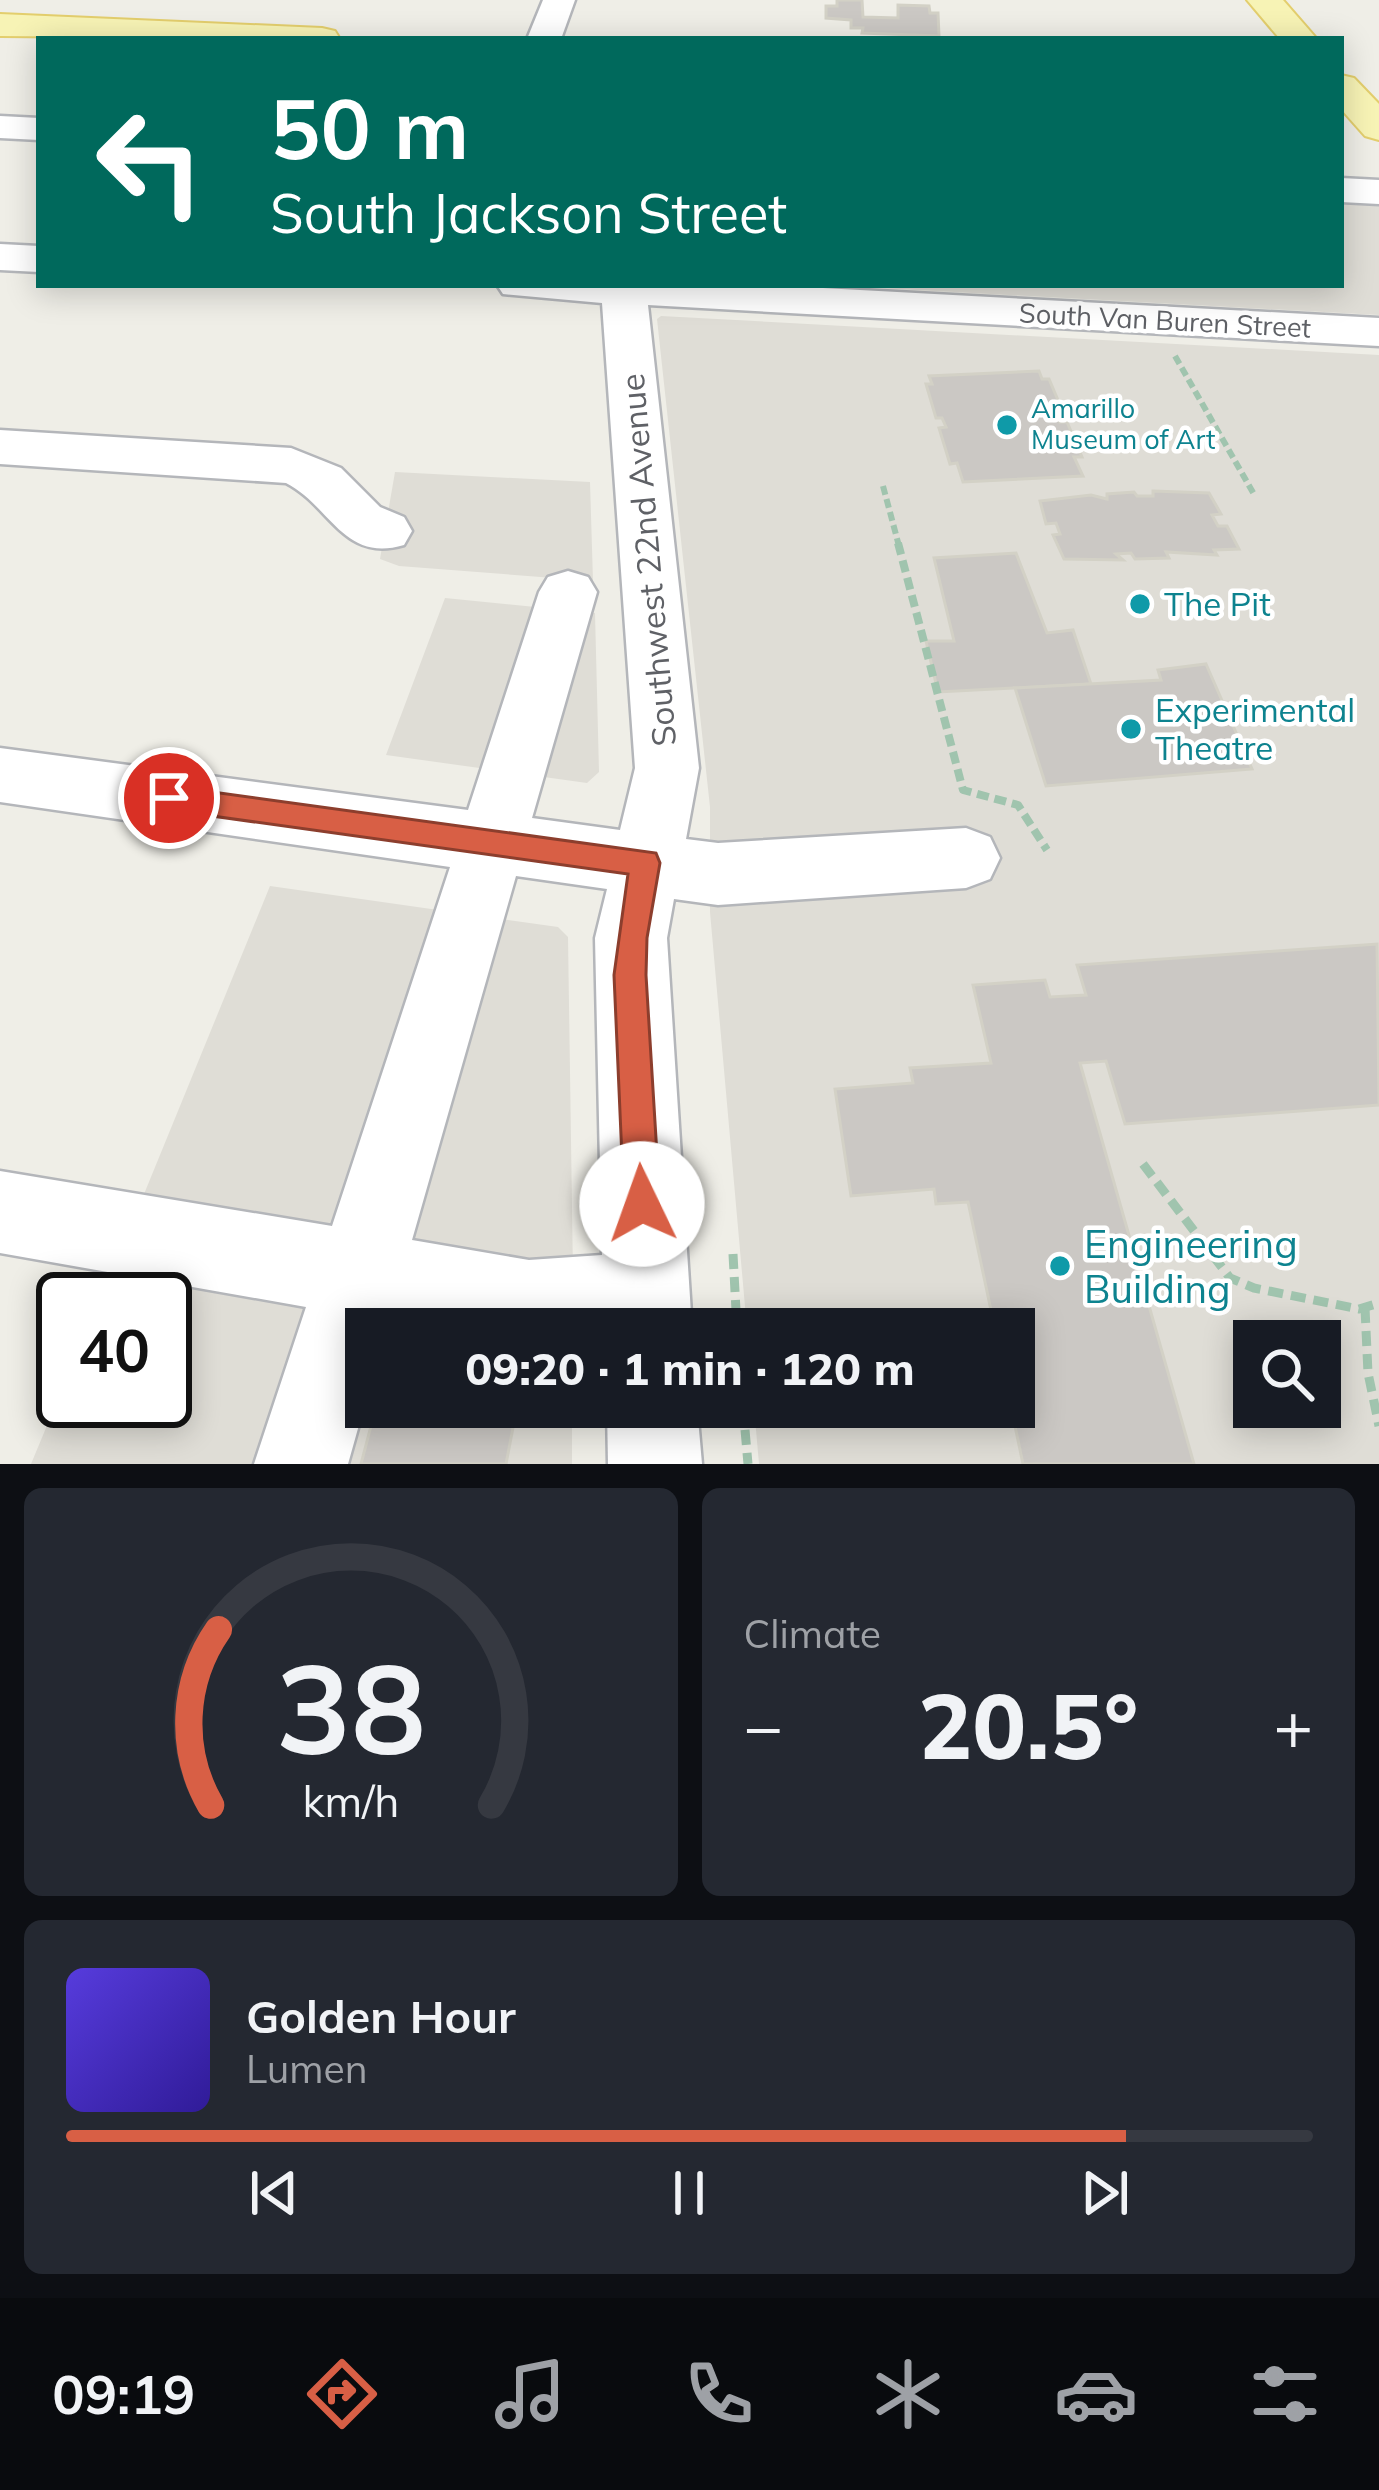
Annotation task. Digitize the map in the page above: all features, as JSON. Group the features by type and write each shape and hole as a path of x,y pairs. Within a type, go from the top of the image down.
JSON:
{"main road":[{"path":"1264,0 1296,36"},
{"path":"0,25 253,36"},
{"path":"1344,77 1379,76"},
{"path":"1344,89 1379,128"}],"street":[{"path":"545,36 559,0"},
{"path":"0,128 36,129"},
{"path":"1344,190 1379,192"},
{"path":"0,257 36,259"},
{"name":"South Van Buren Street","path":"580,288 827,294 1379,332"},
{"name":"Southwest 22nd Avenue","path":"624,291 667,768 645,863 630,975 647,1308"},
{"path":"0,447 291,466 326,480 363,525 385,531"},
{"path":"301,1464 568,592"},
{"path":"0,775 745,875 967,858"},
{"path":"0,1212 529,1303 588,1308"},
{"path":"653,1428 655,1464"}],"path":[{"path":"1166,339 1255,496"},
{"path":"884,486 963,790 1018,805 1047,850"},
{"path":"1144,1164 1230,1278 1255,1288 1365,1308 1379,1304"},
{"path":"734,1254 736,1308"},
{"path":"1365,1308 1368,1373 1379,1426"},
{"path":"744,1428 748,1464"}],"shaded area":[{"path":"1344,197 1379,199 1379,315 882,288 1344,288"},
{"path":"661,316 1379,355 1379,1464 759,1464 756,1428 1035,1428 1035,1308 745,1308 710,912 710,807 657,319"},
{"path":"395,472 590,482 593,581 399,566 380,559"},
{"path":"445,598 595,613 599,772 587,783 386,755"},
{"path":"270,886 558,927 568,937 573,1275 142,1199"},
{"path":"192,1285 345,1314 345,1428 572,1428 572,1464 31,1464 46,1428 192,1428"}],"building":[{"path":"837,0 862,0 863,17 898,18 898,5 929,6 930,13 938,13 939,36 862,33 863,28 851,28 851,20 826,18 826,6 837,6"},
{"name":"Amarillo Museum of Art","path":"1039,371 1042,379 1049,379 1063,412 1056,412 1060,422 1067,422 1082,457 1074,457 1083,476 963,482 957,463 950,464 939,428 946,427 942,418 936,418 926,384 932,384 929,376"},
{"path":"1153,491 1209,493 1221,514 1212,515 1218,526 1227,526 1239,549 1214,550 1217,555 1166,552 1169,558 1135,559 1131,553 1116,554 1123,560 1064,559 1053,535 1060,534 1056,523 1046,524 1040,501 1091,495 1107,499 1107,494 1134,492 1153,496"},
{"path":"1016,553 1047,633 1073,630 1091,684 938,692 926,641 954,641 934,558"},
{"name":"Experimental Theatre","path":"1206,664 1252,769 1046,786 1015,688 1161,680 1158,670"},
{"name":"Engineering Building","path":"1377,944 1379,1105 1125,1124 1106,1061 1080,1063 1194,1464 1023,1464 1015,1428 1035,1428 1035,1308 991,1308 968,1202 936,1204 934,1189 851,1196 835,1089 913,1083 910,1068 991,1063 973,985 1045,980 1050,997 1086,995 1077,965"},
{"path":"370,1428 513,1428 506,1464 361,1464"}],"place":[{"name":"Amarillo Museum of Art","path":"1007,425"},
{"name":"The Pit","path":"1140,604"},
{"name":"Experimental Theatre","path":"1131,729"},
{"name":"Engineering Building","path":"1060,1266"}],"route":[{"path":"169,798 645,863 630,975 642,1204"}]}
